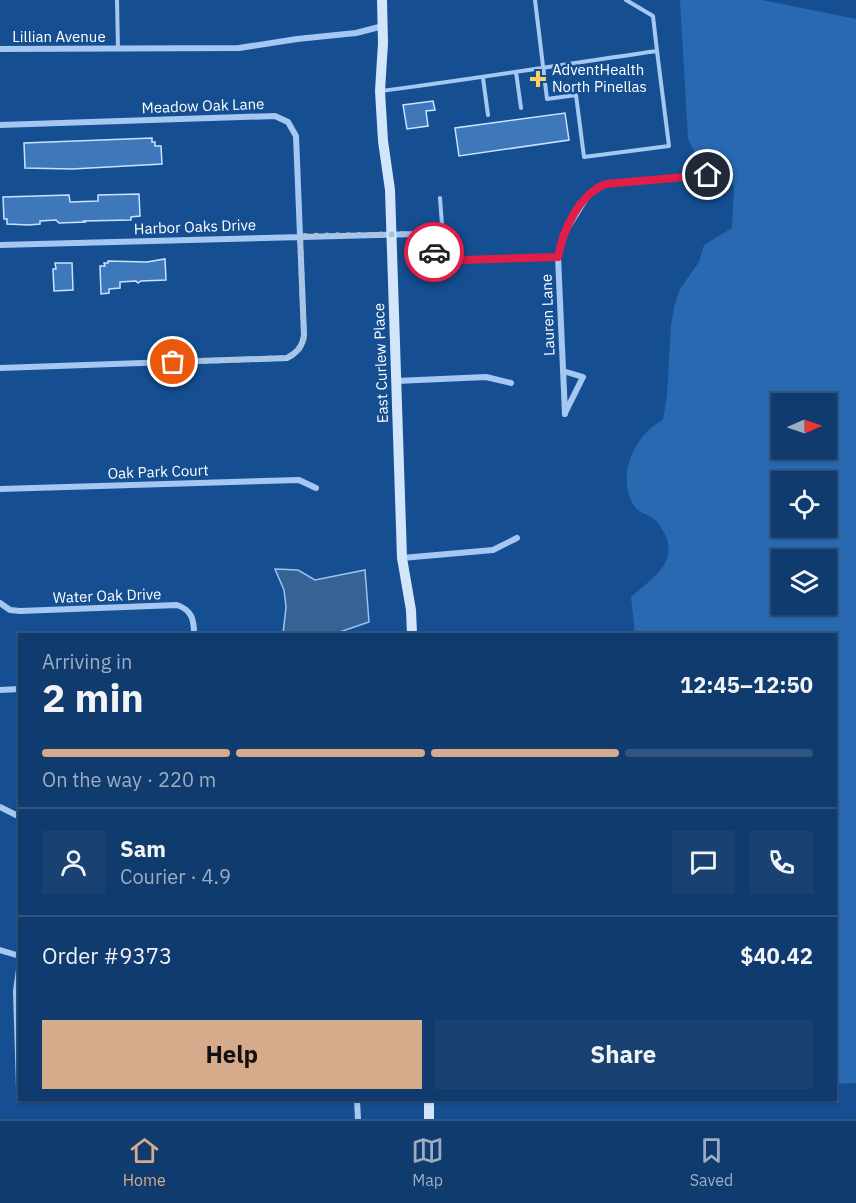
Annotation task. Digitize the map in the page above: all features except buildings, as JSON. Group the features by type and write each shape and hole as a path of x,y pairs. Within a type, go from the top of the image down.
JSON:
{"street":[{"name":"East Curlew Place","path":"382,0 380,91 383,141 390,183 402,558 411,610 412,633"},
{"name":"Lillian Avenue","path":"0,49 239,48 356,33 383,26"},
{"name":"Meadow Oak Lane","path":"0,125 275,116 282,118 291,125 296,136 300,236"},
{"name":"Lauren Lane","path":"563,371 583,377 564,414 558,257 565,232 587,196 606,184 708,175"},
{"path":"392,234 431,233 442,238 448,253"},
{"name":"Harbor Oaks Drive","path":"0,245 392,234"},
{"name":"Lauren Lane","path":"416,234 429,250 438,254 448,253 462,260 558,257"},
{"path":"0,368 287,358 296,353 303,342 300,236"},
{"path":"396,381 486,377 511,383"},
{"name":"Oak Park Court","path":"0,489 299,480 316,488"},
{"path":"402,558 493,550 517,538"},
{"name":"Water Oak Drive","path":"1,604 10,610 20,611 177,605 190,612 194,633"},
{"path":"0,690 18,689"},
{"path":"0,807 18,816"},
{"path":"0,950 18,955"},
{"path":"18,976 16,991 18,1056"},
{"path":"357,1101 358,1119"},
{"path":"429,1101 429,1119"}],"lane":[{"path":"117,0 118,49"},
{"path":"535,0 547,99 576,95 584,157 669,146 653,16 626,0"},
{"path":"380,91 483,78 657,51"},
{"path":"516,72 521,108"},
{"path":"483,78 488,116"},
{"path":"440,198 442,238"}],"shaded area":[{"path":"680,0 762,0 856,19 856,1083 837,1084 837,633 635,633 631,597 658,573 668,555 668,545 665,534 657,522 635,507 629,496 627,470 636,446 644,435 663,420 667,395 671,325 680,289 699,262 704,245 732,228 734,188 727,158 700,162 688,139"},
{"path":"275,569 298,570 315,580 365,570 369,622 337,633 283,633 286,607 284,590"}],"way so far":[{"path":"173,362 287,358 296,353 303,342 304,335 300,236 416,234 429,250 434,252"}],"place":[{"name":"AdventHealth North Pinellas","path":"538,79"}],"route":[{"path":"434,252 448,253 462,260 558,257 565,232 587,196 598,187 606,184 708,175"}]}
